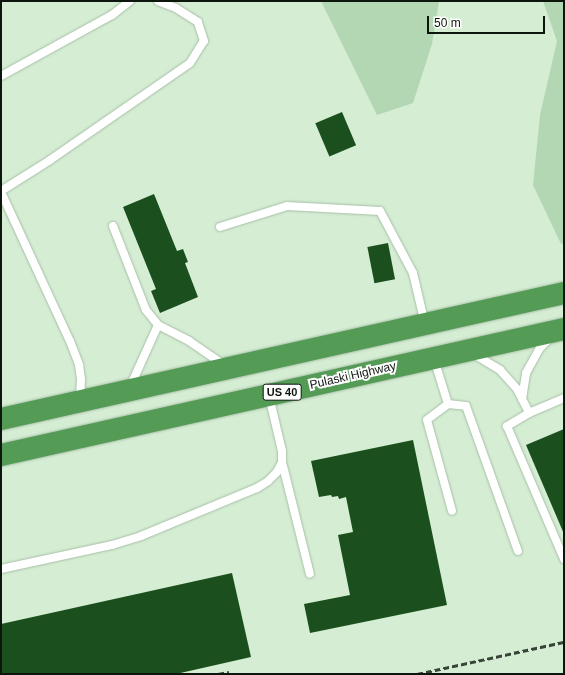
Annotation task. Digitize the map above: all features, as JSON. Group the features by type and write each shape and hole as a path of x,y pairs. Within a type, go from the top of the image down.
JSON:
{"highway":[{"path":"1,419 128,392 564,293"},
{"name":"Pulaski Highway","path":"1,455 560,330"}],"lane":[{"path":"1,76 112,15 130,1"},
{"path":"80,401 81,380 79,365 70,341 1,192 190,63 204,41 198,22 176,8 158,1"},
{"path":"220,227 287,206 380,211 413,273 425,324"},
{"path":"113,226 146,310 158,325 189,341 230,368"},
{"path":"128,392 158,325"},
{"path":"522,399 526,373 540,348 560,330"},
{"path":"468,351 500,370 517,389 529,413"},
{"path":"434,358 448,404"},
{"path":"269,395 282,451 282,462 310,574"},
{"path":"564,398 529,413 507,426 564,559"},
{"path":"452,511 427,420 448,404 466,406 518,551"},
{"path":"1,569 141,536 257,488 268,481 277,472 282,462"}],"green space":[{"path":"321,1 439,1 432,44 413,103 377,115"},
{"path":"543,1 564,1 564,243 561,244 533,185 540,115 557,41"}],"building":[{"path":"342,112 356,145 329,156 315,123"},
{"path":"154,194 177,251 183,249 188,262 185,263 198,297 160,313 151,291 156,289 123,207"},
{"path":"388,243 395,279 374,283 367,247"},
{"path":"564,429 564,534 526,445"},
{"path":"413,440 447,605 310,633 304,604 350,595 338,535 353,532 346,497 339,499 338,496 332,497 331,495 319,497 311,461"},
{"path":"232,573 251,657 176,674 1,674 1,624"}],"railway":[{"path":"417,674 564,642"},
{"path":"218,674 229,672"}]}
